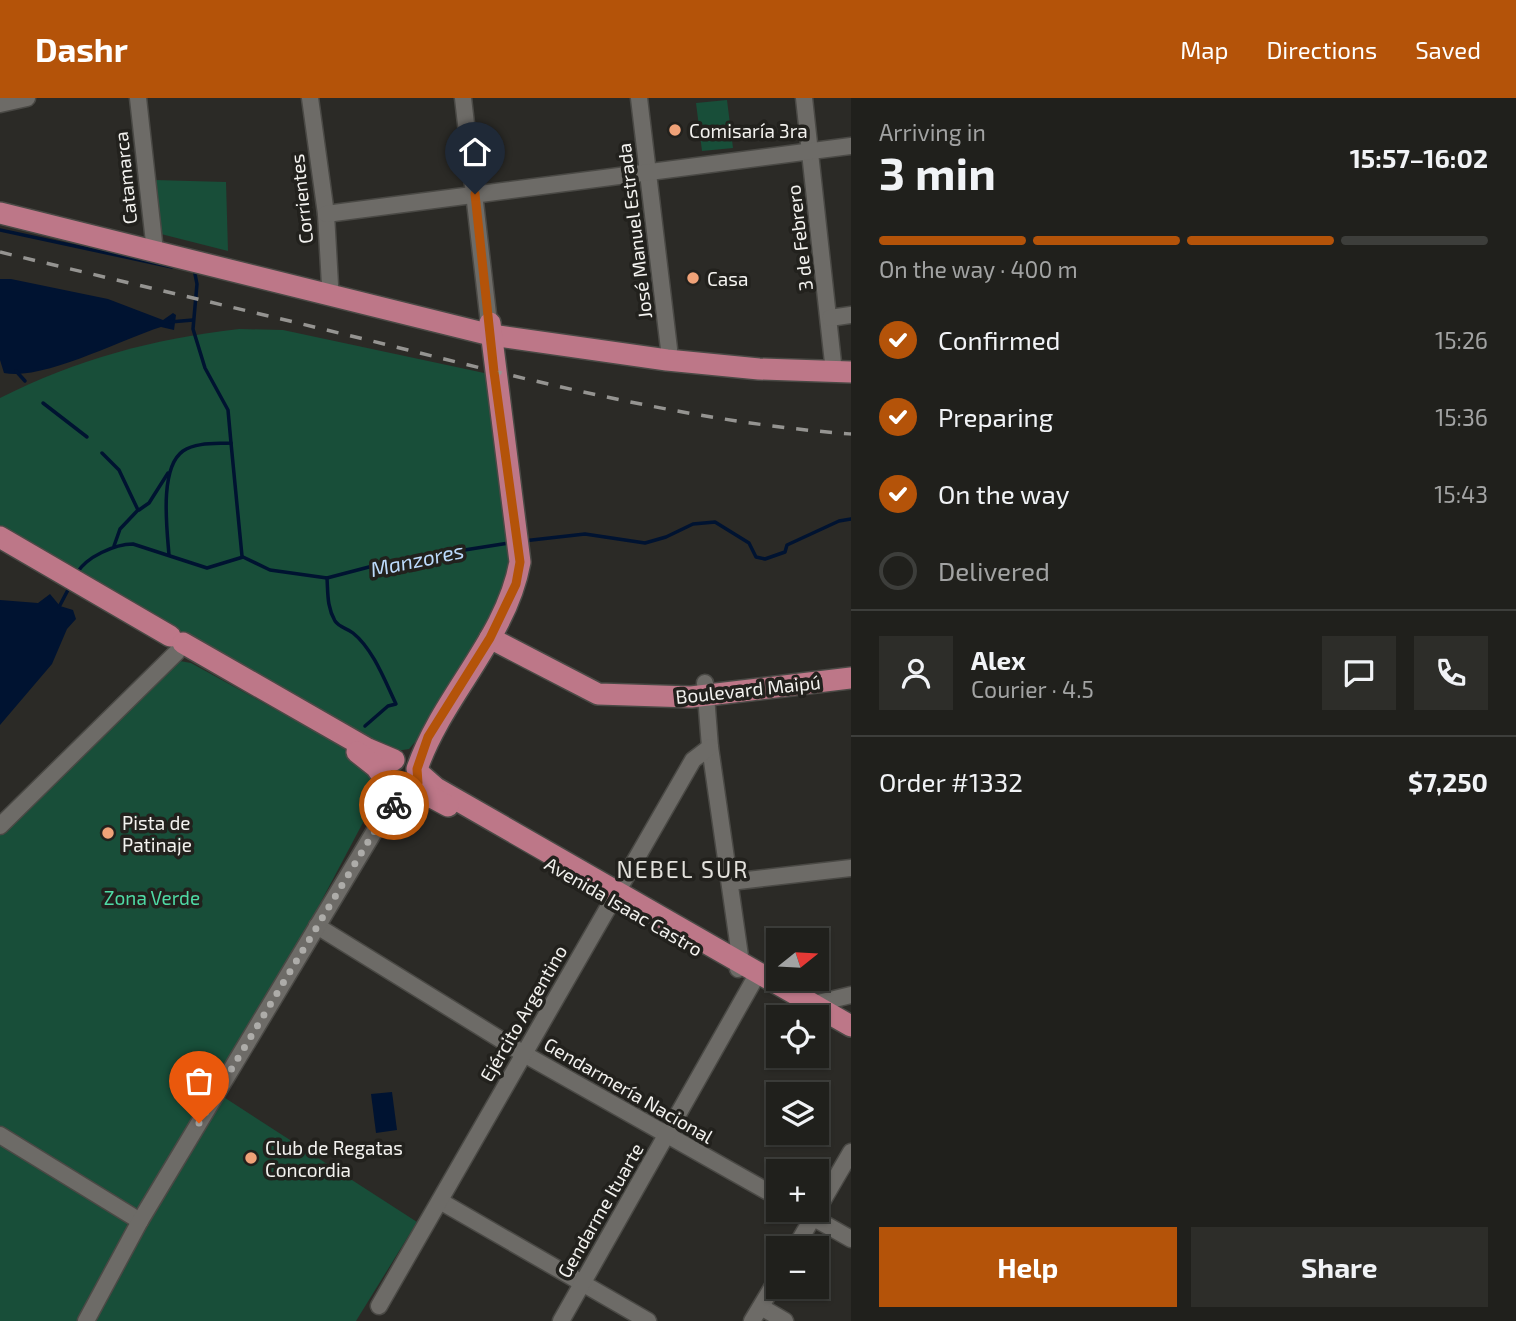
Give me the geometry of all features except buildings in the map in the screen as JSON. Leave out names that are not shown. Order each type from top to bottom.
[{"type":"main road","points":[[0,203],[153,247]]},
{"type":"main road","points":[[0,214],[153,247],[490,329],[668,354],[842,367]]},
{"type":"main road","points":[[402,777],[492,633],[516,584],[520,562],[490,329]]},
{"type":"main road","name":"Avenida Isaac Castro","points":[[0,537],[23,556],[402,777],[433,798],[615,896]]},
{"type":"main road","name":"Avenida Isaac Castro","points":[[0,548],[23,556]]},
{"type":"main road","name":"Boulevard Maipú","points":[[492,633],[592,680],[705,689],[851,678]]},
{"type":"main road","name":"Boulevard Maipú","points":[[705,689],[851,665]]},
{"type":"main road","name":"Avenida Isaac Castro","points":[[402,777],[436,788],[802,1005]]},
{"type":"main road","name":"Avenida Isaac Castro","points":[[829,1018],[851,1026]]},
{"type":"main road","name":"Avenida Isaac Castro","points":[[829,1023],[851,1039]]},
{"type":"street","points":[[0,104],[27,98]]},
{"type":"street","name":"Catamarca","points":[[138,98],[153,247]]},
{"type":"street","name":"Corrientes","points":[[310,98],[326,214],[328,290]]},
{"type":"street","points":[[463,98],[490,329]]},
{"type":"street","name":"José Manuel Estrada","points":[[639,98],[668,354]]},
{"type":"street","name":"3 de Febrero","points":[[804,98],[830,318],[842,367]]},
{"type":"street","points":[[326,214],[649,170],[851,146]]},
{"type":"street","points":[[830,318],[851,315]]},
{"type":"street","points":[[0,813],[173,645]]},
{"type":"street","points":[[0,826],[173,645]]},
{"type":"street","points":[[705,689],[710,747],[730,882],[748,972]]},
{"type":"street","name":"Ejército Argentino","points":[[379,1306],[693,760],[710,747]]},
{"type":"street","points":[[86,1321],[140,1221],[383,817],[402,777]]},
{"type":"street","points":[[730,882],[851,867]]},
{"type":"street","name":"Gendarmería Nacional","points":[[317,926],[524,1054],[766,1192]]},
{"type":"street","name":"Gendarme Ituarte","points":[[561,1321],[666,1136],[748,972]]},
{"type":"street","points":[[829,1006],[851,995]]},
{"type":"street","points":[[0,1135],[140,1221]]},
{"type":"street","points":[[829,1190],[851,1152]]},
{"type":"street","points":[[440,1201],[648,1321]]},
{"type":"street","points":[[822,1222],[851,1239]]},
{"type":"street","points":[[766,1297],[756,1314],[785,1321]]},
{"type":"green space","points":[[727,100],[733,148],[702,151],[696,103]]},
{"type":"green space","points":[[155,180],[226,182],[228,251],[161,234]]},
{"type":"green space","points":[[239,329],[283,330],[489,374],[511,570],[505,593],[420,736],[409,749],[390,752],[0,528],[0,398],[58,372],[116,353],[176,339]]},
{"type":"green space","name":"Zona Verde","points":[[180,661],[191,663],[360,756],[379,780],[376,798],[219,1094],[417,1222],[356,1321],[0,1321],[0,834],[171,665]]},
{"type":"water","points":[[0,279],[108,299],[163,320],[173,313],[176,315],[174,330],[161,327],[82,358],[40,371],[4,373],[0,360]]},
{"type":"water","points":[[50,594],[60,606],[73,610],[76,619],[67,629],[52,664],[0,725],[0,600],[38,603]]},
{"type":"water","points":[[392,1092],[397,1130],[376,1133],[371,1094]]},
{"type":"waterway","points":[[0,230],[172,267]]},
{"type":"waterway","points":[[169,555],[166,500],[170,471],[175,459],[194,446],[231,443],[228,410],[205,368],[193,329],[197,284],[194,269]]},
{"type":"waterway","points":[[170,322],[193,320]]},
{"type":"waterway","points":[[16,371],[25,381]]},
{"type":"waterway","points":[[43,403],[87,437]]},
{"type":"waterway","points":[[231,443],[242,556]]},
{"type":"waterway","points":[[102,453],[119,470],[138,510],[120,529],[114,546]]},
{"type":"waterway","points":[[139,510],[149,503],[168,473]]},
{"type":"waterway","name":"Manzores","points":[[523,541],[585,534],[645,543],[666,537],[693,524],[715,522],[749,543],[756,557],[765,559],[785,552],[787,545],[839,521],[851,519]]},
{"type":"waterway","name":"Manzores","points":[[77,573],[102,552],[133,544],[207,568],[243,557],[270,570],[327,578],[388,562],[509,543]]},
{"type":"waterway","points":[[327,578],[332,616],[367,648],[396,704],[388,706],[365,726]]},
{"type":"waterway","name":"Manzores","points":[[59,607],[70,586]]},
{"type":"railway","points":[[0,252],[517,377],[628,401],[739,421],[851,434]]},
{"type":"way so far","points":[[199,1123],[383,817],[394,805]]},
{"type":"place","name":"Comisaría 3ra","points":[[675,130]]},
{"type":"place","name":"Casa","points":[[693,278]]},
{"type":"place","name":"Pista de Patinaje","points":[[108,833]]},
{"type":"place","name":"Club de Regatas Concordia","points":[[251,1158]]},
{"type":"district","name":"NEBEL SUR","points":[[683,869]]},
{"type":"route","points":[[394,805],[418,783],[417,769],[428,737],[490,638],[516,584],[520,562],[494,372],[475,194]]}]
